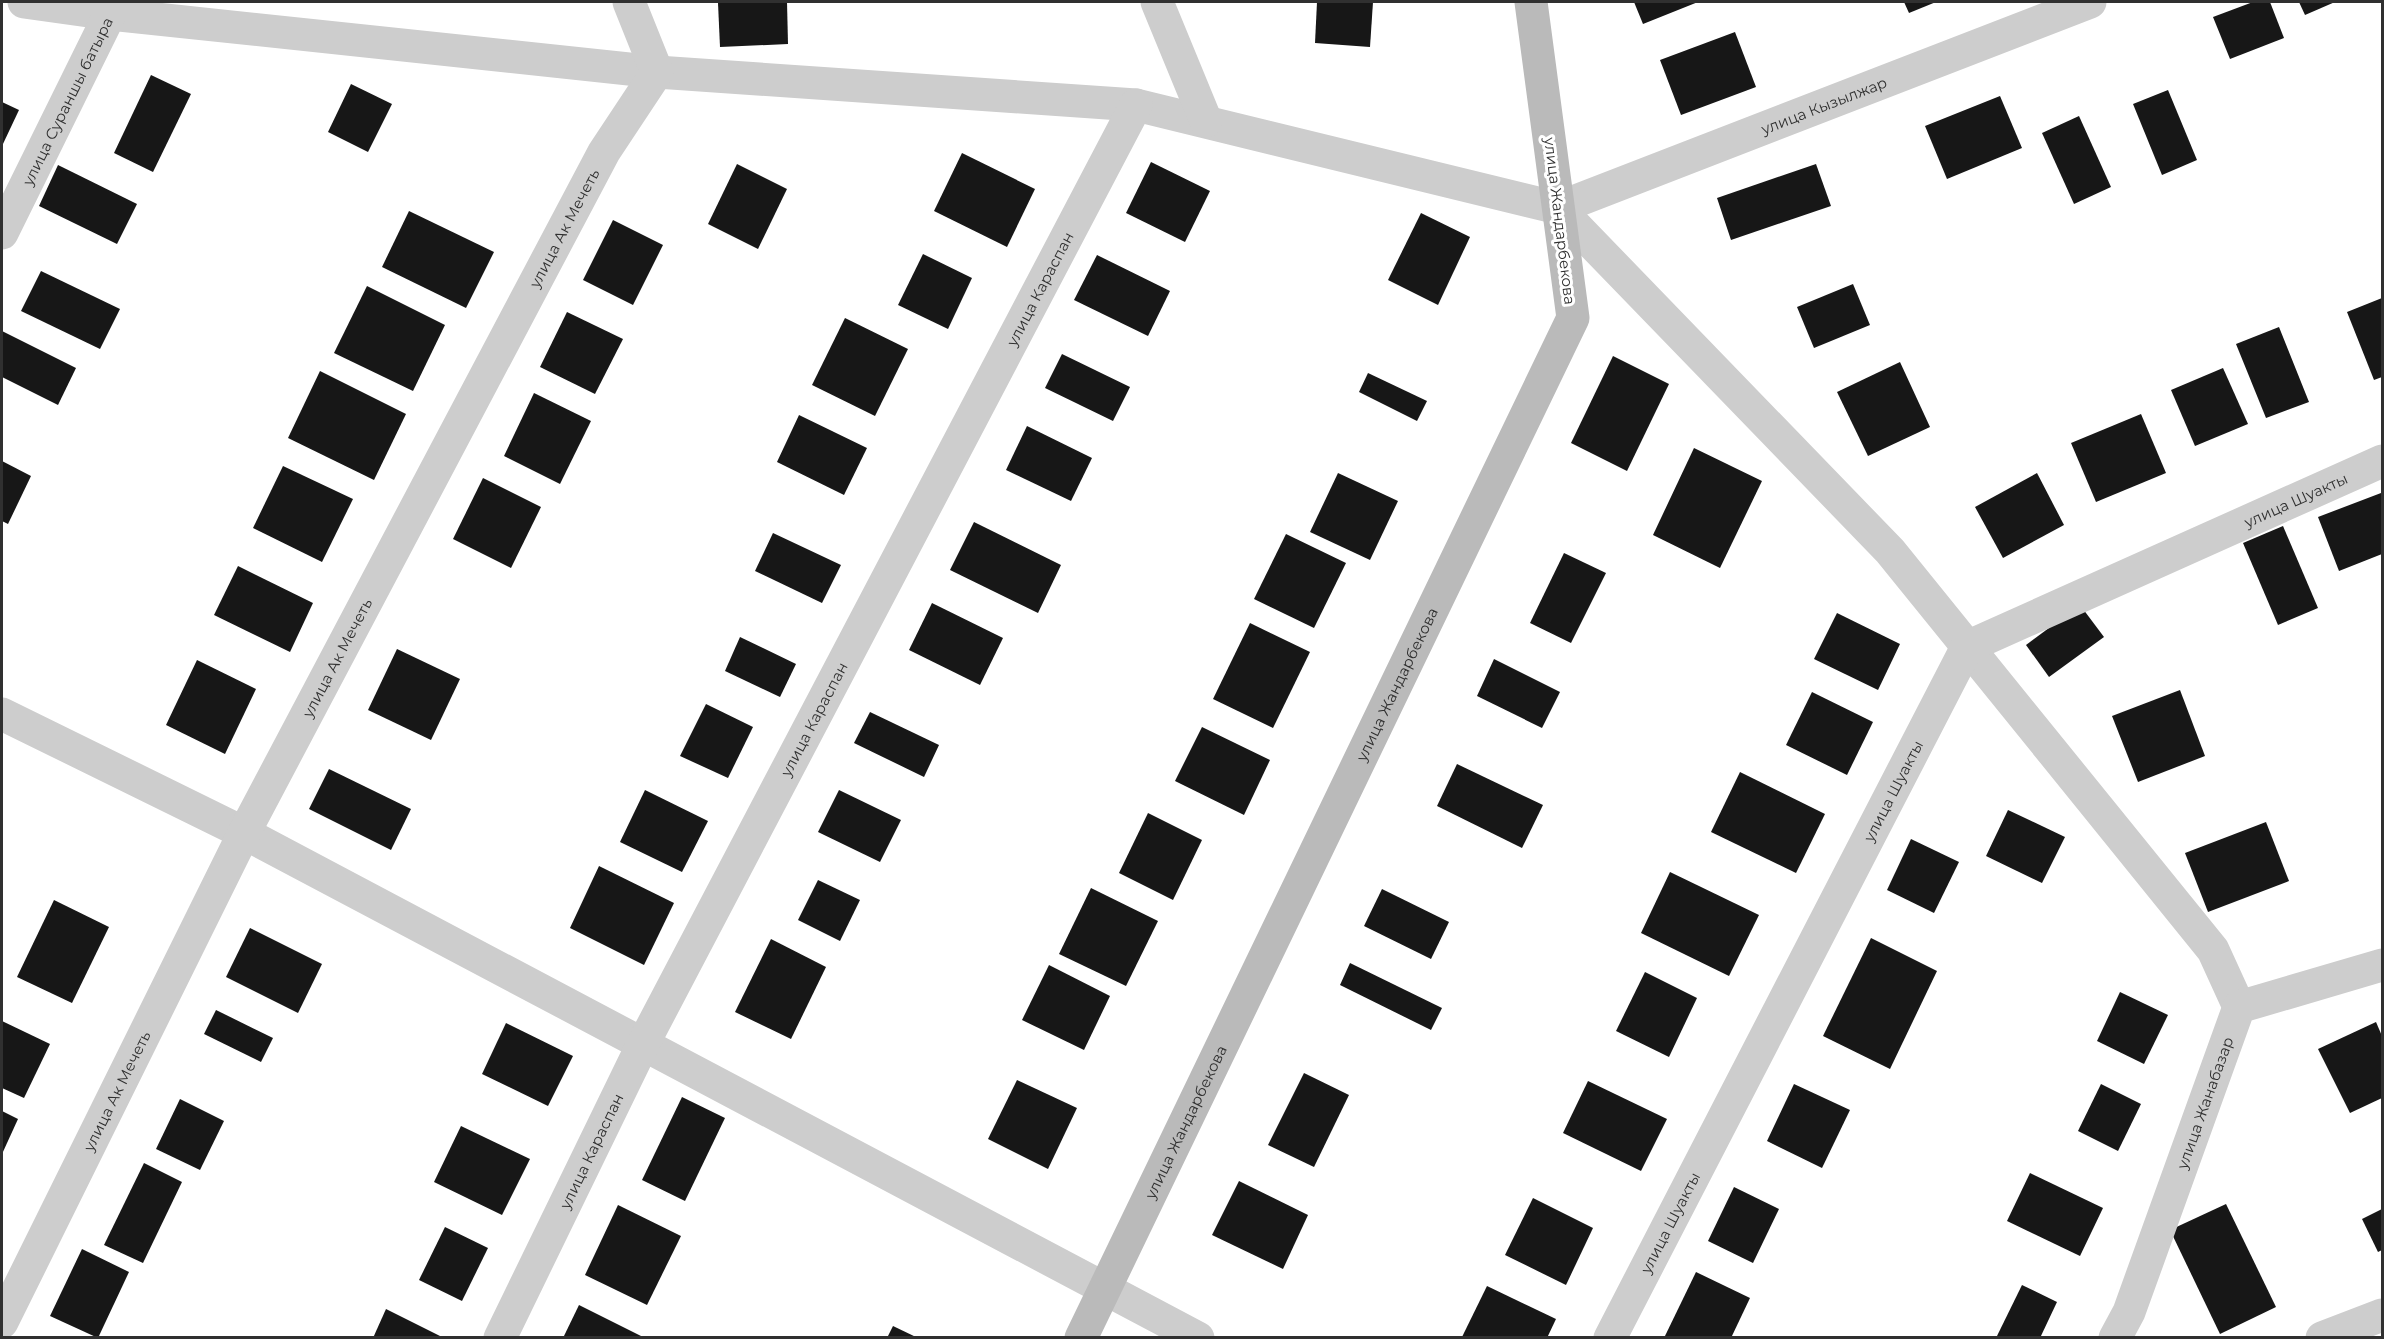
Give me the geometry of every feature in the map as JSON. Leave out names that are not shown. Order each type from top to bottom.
[{"type":"street","points":[[24,2],[112,8],[657,72],[1136,105],[1558,208],[1890,551],[2212,950],[2239,1007],[2382,965]]},
{"type":"street","points":[[629,2],[657,72]]},
{"type":"street","points":[[1157,2],[1206,121]]},
{"type":"street","name":"улица Жандарбекова","points":[[1081,1338],[1572,318],[1532,2]]},
{"type":"street","name":"улица Кызылжар","points":[[1558,208],[2090,2]]},
{"type":"street","name":"улица Сураншы батыра","points":[[2,233],[112,8]]},
{"type":"street","name":"улица Ак Мечеть","points":[[2,1322],[244,833],[604,152],[657,72]]},
{"type":"street","name":"улица Караспан","points":[[500,1338],[643,1044],[1136,105]]},
{"type":"street","name":"улица Шуакты","points":[[1610,1338],[1967,647],[2382,461]]},
{"type":"street","points":[[2,714],[244,833],[1198,1338]]},
{"type":"street","name":"улица Жанабазар","points":[[2115,1338],[2129,1312],[2239,1007]]},
{"type":"street","points":[[2322,1338],[2382,1315]]},
{"type":"building","points":[[787,2],[788,44],[720,47],[718,3]]},
{"type":"building","points":[[1317,2],[1373,2],[1370,47],[1315,43]]},
{"type":"building","points":[[1634,2],[1698,2],[1643,24]]},
{"type":"building","points":[[1904,2],[1936,2],[1909,13]]},
{"type":"building","points":[[2253,2],[2270,2],[2284,38],[2230,59],[2213,17]]},
{"type":"building","points":[[2299,2],[2335,2],[2305,15]]},
{"type":"building","points":[[1735,32],[1756,87],[1681,115],[1660,60]]},
{"type":"building","points":[[151,75],[191,94],[153,172],[114,153]]},
{"type":"building","points":[[351,84],[392,104],[368,152],[328,132]]},
{"type":"building","points":[[2168,90],[2197,160],[2162,175],[2133,104]]},
{"type":"building","points":[[2000,96],[2022,148],[1947,179],[1925,126]]},
{"type":"building","points":[[2,102],[19,110],[2,146]]},
{"type":"building","points":[[2079,116],[2111,187],[2074,204],[2042,133]]},
{"type":"building","points":[[962,153],[1035,189],[1007,247],[934,211]]},
{"type":"building","points":[[1151,162],[1210,191],[1185,242],[1126,213]]},
{"type":"building","points":[[737,164],[787,189],[758,249],[708,224]]},
{"type":"building","points":[[1816,164],[1831,206],[1731,240],[1717,198]]},
{"type":"building","points":[[58,165],[137,204],[117,244],[39,206]]},
{"type":"building","points":[[409,211],[494,252],[466,308],[382,267]]},
{"type":"building","points":[[1421,213],[1470,237],[1438,305],[1388,280]]},
{"type":"building","points":[[613,220],[663,245],[633,305],[583,280]]},
{"type":"building","points":[[923,254],[972,278],[948,329],[898,305]]},
{"type":"building","points":[[1097,255],[1170,291],[1148,336],[1074,300]]},
{"type":"building","points":[[41,271],[120,309],[100,349],[21,311]]},
{"type":"building","points":[[1853,284],[1870,325],[1814,348],[1797,307]]},
{"type":"building","points":[[367,286],[445,325],[413,391],[334,353]]},
{"type":"building","points":[[2382,298],[2382,377],[2374,380],[2347,312]]},
{"type":"building","points":[[567,312],[623,339],[595,394],[540,367]]},
{"type":"building","points":[[845,318],[908,349],[875,416],[812,385]]},
{"type":"building","points":[[2279,327],[2309,402],[2266,418],[2236,344]]},
{"type":"building","points":[[2,331],[76,368],[58,405],[2,377]]},
{"type":"building","points":[[1062,354],[1130,387],[1113,421],[1045,388]]},
{"type":"building","points":[[1613,356],[1669,384],[1627,471],[1571,443]]},
{"type":"building","points":[[1900,362],[1930,427],[1868,456],[1837,392]]},
{"type":"building","points":[[2223,368],[2248,424],[2195,446],[2171,390]]},
{"type":"building","points":[[320,371],[406,414],[374,480],[288,438]]},
{"type":"building","points":[[1368,373],[1427,401],[1417,421],[1359,392]]},
{"type":"building","points":[[534,393],[591,421],[560,484],[504,456]]},
{"type":"building","points":[[2141,414],[2166,473],[2096,502],[2071,443]]},
{"type":"building","points":[[799,415],[867,448],[844,495],[777,462]]},
{"type":"building","points":[[1027,426],[1092,458],[1071,501],[1006,470]]},
{"type":"building","points":[[1694,448],[1762,481],[1720,568],[1653,535]]},
{"type":"building","points":[[2,461],[31,476],[8,524],[2,521]]},
{"type":"building","points":[[283,466],[353,499],[322,562],[253,528]]},
{"type":"building","points":[[1338,473],[1398,501],[1370,560],[1310,532]]},
{"type":"building","points":[[2037,473],[2064,525],[2003,558],[1975,507]]},
{"type":"building","points":[[483,478],[541,507],[511,568],[453,539]]},
{"type":"building","points":[[2381,493],[2382,554],[2339,571],[2318,517]]},
{"type":"building","points":[[974,522],[1061,565],[1038,613],[950,570]]},
{"type":"building","points":[[2283,526],[2318,608],[2278,625],[2243,543]]},
{"type":"building","points":[[773,533],[841,565],[822,603],[755,571]]},
{"type":"building","points":[[1286,534],[1346,563],[1314,628],[1254,599]]},
{"type":"building","points":[[1564,553],[1606,573],[1571,643],[1530,623]]},
{"type":"building","points":[[238,566],[313,603],[290,652],[214,615]]},
{"type":"building","points":[[932,603],[1003,638],[980,685],[909,650]]},
{"type":"building","points":[[2080,605],[2104,637],[2049,677],[2026,645]]},
{"type":"building","points":[[1837,613],[1900,644],[1878,690],[1814,659]]},
{"type":"building","points":[[1250,623],[1310,652],[1273,728],[1213,699]]},
{"type":"building","points":[[740,637],[796,664],[780,697],[725,671]]},
{"type":"building","points":[[397,649],[460,679],[431,740],[368,710]]},
{"type":"building","points":[[1494,659],[1560,692],[1542,728],[1477,696]]},
{"type":"building","points":[[197,660],[256,689],[225,754],[166,725]]},
{"type":"building","points":[[2180,690],[2205,756],[2138,782],[2112,716]]},
{"type":"building","points":[[1812,692],[1873,722],[1847,775],[1786,745]]},
{"type":"building","points":[[706,704],[753,727],[728,778],[680,756]]},
{"type":"building","points":[[870,712],[939,745],[924,777],[854,743]]},
{"type":"building","points":[[1202,727],[1270,760],[1244,815],[1175,781]]},
{"type":"building","points":[[1457,764],[1543,805],[1522,848],[1437,806]]},
{"type":"building","points":[[329,769],[411,809],[391,850],[309,809]]},
{"type":"building","points":[[1740,772],[1825,814],[1796,873],[1711,832]]},
{"type":"building","points":[[645,790],[708,821],[682,872],[620,842]]},
{"type":"building","points":[[839,790],[901,820],[880,862],[818,832]]},
{"type":"building","points":[[2008,810],[2065,837],[2042,883],[1986,856]]},
{"type":"building","points":[[1148,813],[1202,840],[1173,900],[1119,873]]},
{"type":"building","points":[[2266,822],[2289,881],[2208,912],[2185,853]]},
{"type":"building","points":[[1911,839],[1959,862],[1934,913],[1887,890]]},
{"type":"building","points":[[599,866],[674,903],[644,965],[570,928]]},
{"type":"building","points":[[1670,872],[1759,915],[1729,976],[1641,933]]},
{"type":"building","points":[[818,880],[860,900],[840,941],[798,920]]},
{"type":"building","points":[[1091,888],[1158,921],[1126,986],[1059,954]]},
{"type":"building","points":[[1382,889],[1449,922],[1431,959],[1364,926]]},
{"type":"building","points":[[54,900],[109,927],[72,1003],[17,977]]},
{"type":"building","points":[[250,928],[322,964],[298,1013],[226,977]]},
{"type":"building","points":[[1871,938],[1937,971],[1890,1069],[1823,1036]]},
{"type":"building","points":[[771,939],[826,967],[791,1039],[735,1012]]},
{"type":"building","points":[[1350,963],[1442,1008],[1431,1030],[1340,985]]},
{"type":"building","points":[[1049,965],[1110,996],[1084,1050],[1022,1020]]},
{"type":"building","points":[[1645,972],[1697,998],[1669,1057],[1616,1031]]},
{"type":"building","points":[[2120,992],[2168,1015],[2144,1064],[2097,1041]]},
{"type":"building","points":[[216,1010],[273,1038],[261,1062],[204,1034]]},
{"type":"building","points":[[2,1021],[50,1044],[24,1098],[2,1088]]},
{"type":"building","points":[[2376,1022],[2382,1036],[2382,1098],[2350,1113],[2318,1049]]},
{"type":"building","points":[[506,1023],[573,1056],[548,1106],[482,1074]]},
{"type":"building","points":[[1304,1073],[1349,1095],[1314,1167],[1268,1145]]},
{"type":"building","points":[[1017,1080],[1077,1108],[1048,1169],[988,1139]]},
{"type":"building","points":[[1588,1081],[1667,1119],[1641,1171],[1563,1133]]},
{"type":"building","points":[[1794,1084],[1850,1110],[1822,1168],[1767,1141]]},
{"type":"building","points":[[2101,1084],[2141,1104],[2118,1151],[2078,1131]]},
{"type":"building","points":[[682,1097],[725,1118],[685,1201],[642,1180]]},
{"type":"building","points":[[180,1099],[224,1121],[200,1170],[156,1149]]},
{"type":"building","points":[[2,1111],[18,1119],[2,1154]]},
{"type":"building","points":[[461,1126],[530,1159],[502,1215],[434,1182]]},
{"type":"building","points":[[144,1163],[182,1182],[143,1263],[104,1245]]},
{"type":"building","points":[[2030,1173],[2103,1208],[2080,1256],[2007,1221]]},
{"type":"building","points":[[1239,1181],[1308,1215],[1283,1269],[1212,1235]]},
{"type":"building","points":[[1734,1187],[1779,1209],[1753,1263],[1708,1241]]},
{"type":"building","points":[[1533,1198],[1593,1228],[1566,1285],[1505,1255]]},
{"type":"building","points":[[2226,1204],[2276,1307],[2220,1334],[2170,1230]]},
{"type":"building","points":[[618,1205],[681,1236],[647,1305],[585,1275]]},
{"type":"building","points":[[2382,1209],[2382,1250],[2378,1252],[2362,1219]]},
{"type":"building","points":[[445,1227],[488,1248],[462,1301],[419,1280]]},
{"type":"building","points":[[82,1249],[129,1272],[98,1338],[50,1316]]},
{"type":"building","points":[[1696,1272],[1750,1298],[1731,1338],[1664,1338]]},
{"type":"building","points":[[2022,1285],[2057,1302],[2040,1338],[1996,1338]]},
{"type":"building","points":[[1487,1286],[1556,1319],[1547,1338],[1462,1337]]},
{"type":"building","points":[[579,1305],[641,1336],[640,1338],[563,1338]]},
{"type":"building","points":[[386,1309],[444,1338],[373,1338]]},
{"type":"building","points":[[893,1326],[918,1338],[887,1338]]}]
